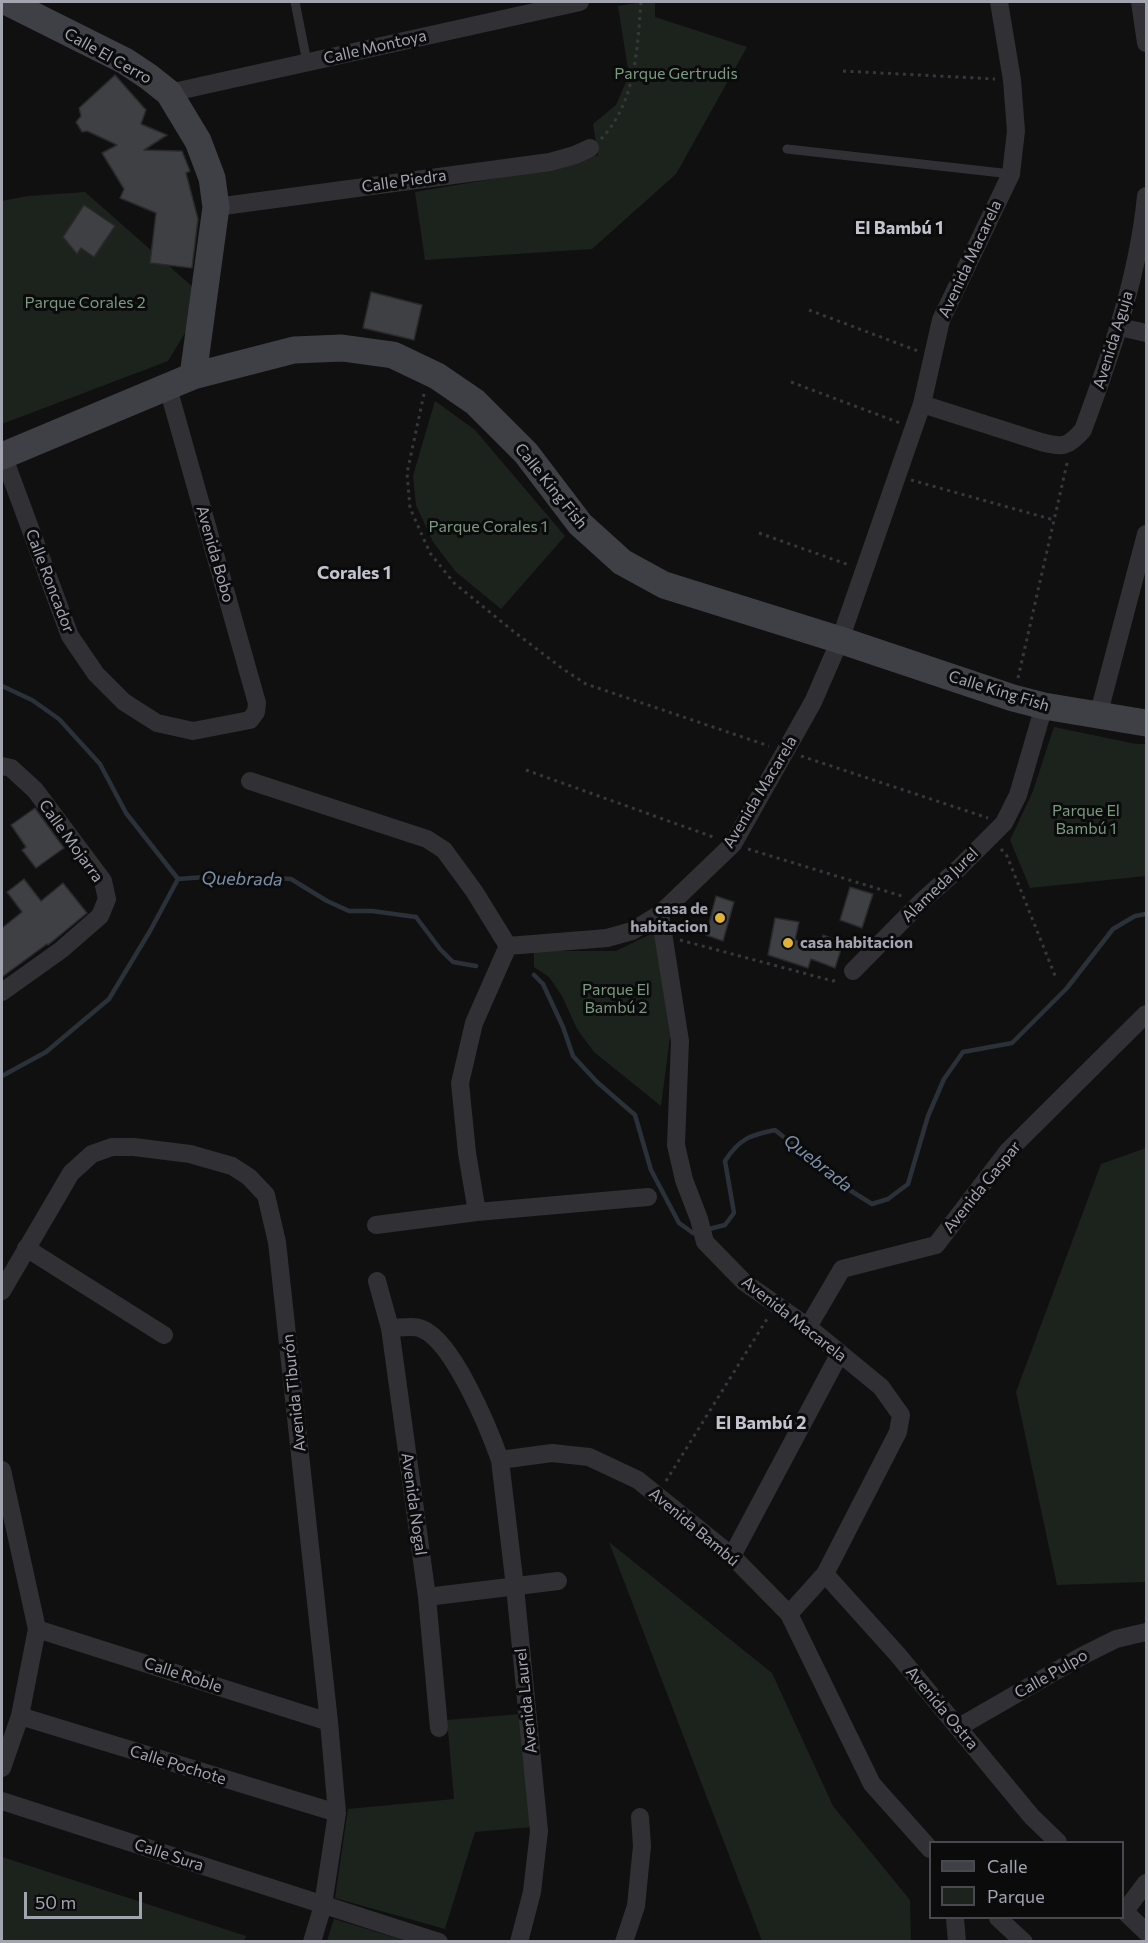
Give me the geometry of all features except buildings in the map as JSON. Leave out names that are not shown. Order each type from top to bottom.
[{"type":"street","name":"Calle El Cerro","points":[[7,2],[124,61],[169,93],[198,141],[212,177],[216,207],[193,376]]},
{"type":"street","name":"Calle Montoya","points":[[169,93],[580,2]]},
{"type":"street","name":"Avenida Macarela","points":[[789,1614],[825,1574],[898,1432],[901,1415],[881,1387],[808,1328],[744,1282],[705,1242],[684,1180],[676,1145],[680,1041],[660,914],[733,844],[813,702],[840,640],[922,404],[941,320],[1011,174],[1016,131],[1012,80],[999,2]]},
{"type":"street","points":[[1140,2],[1146,43]]},
{"type":"street","name":"Calle Piedra","points":[[216,207],[550,162],[590,148]]},
{"type":"street","name":"Avenida Aguja","points":[[1072,442],[1083,430],[1120,327],[1145,223],[1146,196]]},
{"type":"street","points":[[1120,327],[1146,333]]},
{"type":"street","name":"Calle King Fish","points":[[2,456],[193,376],[294,350],[342,348],[393,354],[430,372],[475,402],[526,453],[580,524],[622,562],[664,585],[840,640],[1013,698],[1044,706],[1146,723]]},
{"type":"street","name":"Avenida Bobo","points":[[168,388],[257,703],[256,712],[250,720]]},
{"type":"street","points":[[922,404],[1050,445],[1059,447],[1072,442]]},
{"type":"street","name":"Calle Roncador","points":[[2,456],[70,636],[96,674],[124,702],[157,723],[193,730],[250,720]]},
{"type":"street","points":[[1098,716],[1146,535]]},
{"type":"street","name":"Alameda Jurel","points":[[853,970],[1004,823],[1018,795],[1044,706]]},
{"type":"street","name":"Calle Mojarra","points":[[2,766],[11,768],[35,790],[103,880],[107,899],[100,916],[61,950],[2,993]]},
{"type":"street","points":[[250,781],[427,839],[444,850],[474,891],[508,946]]},
{"type":"street","points":[[508,946],[607,938],[632,931],[660,914]]},
{"type":"street","points":[[477,1212],[467,1153],[460,1083],[474,1023],[508,946]]},
{"type":"street","name":"Avenida Gaspar","points":[[808,1328],[842,1269],[936,1245],[1008,1151],[1146,1014]]},
{"type":"street","name":"Avenida Tiburón","points":[[2,1291],[71,1173],[92,1154],[112,1147],[134,1147],[190,1154],[232,1166],[249,1177],[266,1195],[277,1242],[337,1814],[323,1905],[312,1941]]},
{"type":"street","points":[[376,1225],[477,1212],[648,1197]]},
{"type":"street","points":[[26,1248],[164,1335]]},
{"type":"street","name":"Avenida Nogal","points":[[377,1281],[390,1328],[427,1597],[439,1728]]},
{"type":"street","points":[[390,1328],[422,1328],[437,1339],[448,1352],[490,1432],[500,1460]]},
{"type":"street","points":[[732,1556],[840,1353]]},
{"type":"street","name":"Avenida Bambú","points":[[500,1460],[552,1453],[589,1457],[638,1480],[732,1556],[789,1614],[872,1784],[929,1848]]},
{"type":"street","name":"Avenida Laurel","points":[[500,1460],[539,1831],[531,1892],[519,1941]]},
{"type":"street","points":[[2,1470],[37,1629],[20,1716],[2,1768]]},
{"type":"street","name":"Avenida Ostra","points":[[825,1574],[959,1727],[1032,1817],[1057,1841]]},
{"type":"street","points":[[427,1597],[558,1581]]},
{"type":"street","name":"Calle Roble","points":[[37,1629],[329,1722]]},
{"type":"street","name":"Calle Pulpo","points":[[959,1727],[1082,1656],[1116,1639],[1146,1632]]},
{"type":"street","name":"Calle Pochote","points":[[20,1716],[337,1814]]},
{"type":"street","name":"Calle Sura","points":[[2,1801],[431,1940]]},
{"type":"street","points":[[624,1941],[636,1906],[642,1846],[640,1816]]},
{"type":"street","points":[[1146,1883],[1124,1910],[1146,1932]]},
{"type":"street","points":[[955,1919],[957,1941]]},
{"type":"street","points":[[1000,1919],[1024,1941]]},
{"type":"lane","points":[[295,2],[307,62]]},
{"type":"lane","points":[[787,149],[1011,174]]},
{"type":"path","points":[[590,148],[610,129],[624,105],[634,68],[641,2]]},
{"type":"path","points":[[843,71],[1012,80]]},
{"type":"path","points":[[809,310],[934,357]]},
{"type":"path","points":[[430,372],[418,416],[407,473],[410,508],[430,553],[454,583],[521,638],[586,684],[1004,823]]},
{"type":"path","points":[[791,382],[913,427]]},
{"type":"path","points":[[1013,698],[1072,442]]},
{"type":"path","points":[[898,476],[1054,520]]},
{"type":"path","points":[[759,533],[864,570]]},
{"type":"path","points":[[991,836],[1007,856],[1056,978]]},
{"type":"path","points":[[664,936],[833,981],[853,970]]},
{"type":"path","points":[[657,1495],[776,1304]]},
{"type":"green space","name":"Parque Gertrudis","points":[[655,2],[655,17],[747,47],[676,174],[592,249],[425,260],[415,192],[552,169],[598,155],[593,124],[616,105],[629,75],[618,6]]},
{"type":"green space","name":"Parque Corales 2","points":[[85,192],[194,288],[188,328],[168,361],[2,424],[2,201],[28,196]]},
{"type":"green space","name":"Parque Corales 1","points":[[435,401],[475,430],[565,536],[501,609],[456,572],[433,542],[416,505],[413,476]]},
{"type":"green space","name":"Parque El Bambú 1","points":[[1054,727],[1136,744],[1146,744],[1146,876],[1030,888],[1010,840],[1033,791]]},
{"type":"green space","name":"Parque El Bambú 2","points":[[655,932],[670,1037],[661,1106],[594,1052],[577,1029],[562,996],[549,977],[534,967],[534,951],[616,951]]},
{"type":"green space","points":[[1146,1148],[1146,1582],[1057,1585],[1016,1392],[1101,1164]]},
{"type":"green space","points":[[609,1542],[772,1673],[833,1806],[910,1900],[911,1941],[762,1941]]},
{"type":"green space","points":[[521,1714],[532,1827],[475,1832],[445,1929],[335,1898],[348,1809],[454,1799],[447,1720]]},
{"type":"green space","points":[[2,1857],[246,1936],[244,1941],[2,1941]]},
{"type":"green space","points":[[334,1919],[406,1941],[327,1941]]},
{"type":"waterway","points":[[2,686],[32,700],[59,719],[100,764],[126,813],[178,879]]},
{"type":"waterway","name":"Quebrada","points":[[178,879],[232,875],[291,879],[327,901],[349,911],[372,911],[416,917],[453,962],[476,966]]},
{"type":"waterway","name":"Quebrada","points":[[2,1076],[46,1052],[109,999],[178,879]]},
{"type":"waterway","name":"Quebrada","points":[[705,1230],[725,1225],[734,1213],[725,1161],[746,1139],[775,1130],[848,1189],[872,1204],[888,1199],[908,1184],[928,1116],[944,1079],[963,1052],[1012,1043],[1067,988],[1113,929],[1135,916],[1146,914]]},
{"type":"waterway","name":"Quebrada","points":[[534,975],[543,984],[563,1027],[573,1056],[597,1082],[635,1115],[651,1170],[679,1223],[693,1233],[697,1233]]},
{"type":"place","name":"casa de habitacion","points":[[720,918]]},
{"type":"place","name":"casa habitacion","points":[[788,943]]},
{"type":"district","name":"El Bambú 1","points":[[899,228]]},
{"type":"district","name":"Corales 1","points":[[354,573]]},
{"type":"district","name":"El Bambú 2","points":[[761,1423]]}]
